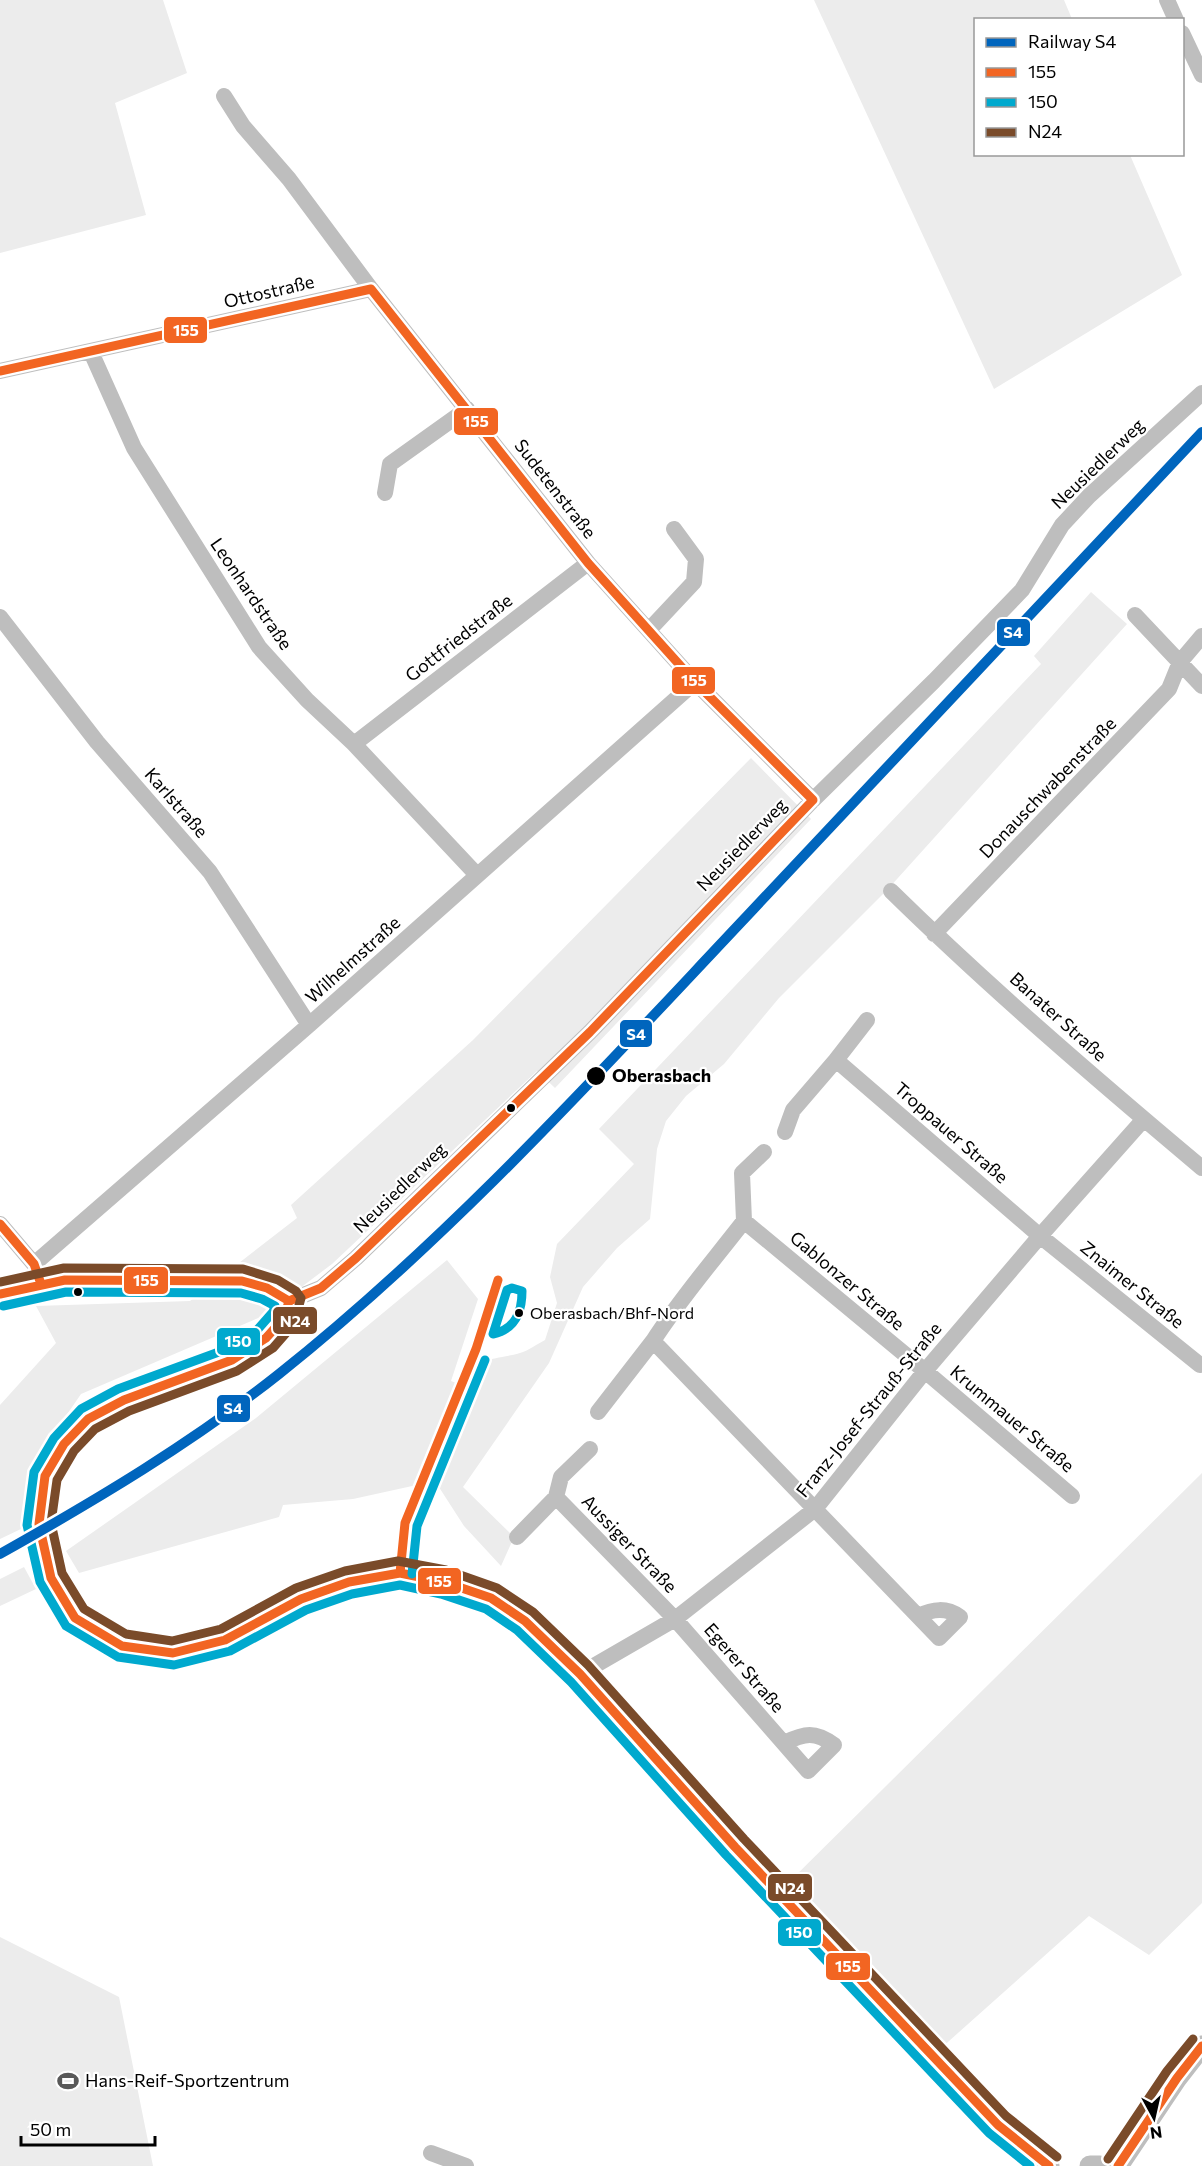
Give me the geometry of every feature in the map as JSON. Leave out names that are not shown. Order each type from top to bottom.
[{"type":"street","points":[[1167,0],[1175,18]]},
{"type":"street","points":[[1184,37],[1202,75]]},
{"type":"street","name":"Sudetenstraße","points":[[224,96],[243,126],[289,179],[371,290],[588,563],[695,682],[813,800]]},
{"type":"street","name":"Ottostraße","points":[[0,371],[371,290]]},
{"type":"street","name":"Leonhardstraße","points":[[91,352],[134,448],[259,647],[307,700],[354,744],[477,875]]},
{"type":"street","name":"Neusiedlerweg","points":[[289,1301],[321,1288],[356,1258],[590,1032],[813,800],[1022,590],[1062,525],[1089,496],[1202,393]]},
{"type":"street","points":[[385,493],[390,464],[467,409]]},
{"type":"street","points":[[649,630],[694,582],[696,559],[674,529]]},
{"type":"street","name":"Gottfriedstraße","points":[[354,744],[588,563]]},
{"type":"street","points":[[1135,615],[1202,686]]},
{"type":"street","name":"Karlstraße","points":[[0,617],[97,742],[210,872],[309,1025]]},
{"type":"street","name":"Donauschwabenstraße","points":[[934,934],[1169,689],[1180,662],[1202,636]]},
{"type":"street","name":"Wilhelmstraße","points":[[34,1264],[309,1025],[695,682]]},
{"type":"street","name":"Banater Straße","points":[[891,891],[934,934],[1202,1168]]},
{"type":"street","points":[[785,1132],[793,1110],[867,1020]]},
{"type":"street","name":"Troppauer Straße","points":[[836,1060],[1040,1236]]},
{"type":"street","name":"Franz-Josef-Strauß-Straße","points":[[580,1674],[675,1619],[815,1509],[926,1371],[1040,1236],[1144,1119]]},
{"type":"street","points":[[598,1412],[653,1341],[677,1304],[744,1221],[742,1173],[764,1152]]},
{"type":"street","name":"Gablonzer Straße","points":[[744,1221],[926,1371]]},
{"type":"street","points":[[0,1224],[34,1264],[41,1284]]},
{"type":"street","name":"Znaimer Straße","points":[[1040,1236],[1200,1365]]},
{"type":"street","points":[[0,1294],[65,1280],[242,1281],[261,1284],[278,1292],[289,1301],[284,1318],[266,1338],[232,1360],[124,1401],[88,1419],[64,1444],[45,1476],[39,1524],[51,1578],[75,1618],[122,1646],[173,1653],[225,1640],[301,1599],[339,1586],[400,1574],[444,1582],[491,1598],[525,1622],[580,1674],[735,1847],[998,2125],[1049,2166]]},
{"type":"street","points":[[653,1341],[918,1616]]},
{"type":"street","name":"Krummauer Straße","points":[[926,1371],[1072,1496]]},
{"type":"street","name":"Aussiger Straße","points":[[517,1537],[555,1497],[561,1477],[590,1449]]},
{"type":"street","name":"Aussiger Straße","points":[[555,1497],[675,1619]]},
{"type":"street","name":"Egerer Straße","points":[[675,1619],[784,1743]]},
{"type":"street","points":[[1119,2166],[1177,2078],[1202,2046]]},
{"type":"street","points":[[430,2153],[466,2166]]},
{"type":"street","points":[[1090,2166],[1100,2166]]},
{"type":"shaded area","points":[[0,0],[163,0],[187,73],[115,103],[146,215],[0,253]]},
{"type":"shaded area","points":[[814,0],[1064,0],[1072,18],[974,18],[974,156],[1130,156],[1182,275],[994,389]]},
{"type":"shaded area","points":[[1091,592],[1127,624],[888,889],[779,998],[724,1064],[686,1096],[666,1121],[657,1149],[650,1219],[617,1248],[583,1287],[549,1363],[463,1487],[514,1537],[501,1566],[464,1526],[435,1481],[353,1499],[283,1505],[279,1517],[79,1573],[66,1551],[256,1418],[447,1260],[478,1299],[451,1381],[469,1388],[479,1369],[488,1360],[523,1352],[545,1340],[557,1303],[550,1277],[557,1244],[634,1164],[599,1129],[1041,664],[1034,656]]},
{"type":"shaded area","points":[[751,758],[811,819],[555,1088],[537,1071],[332,1264],[263,1316],[81,1394],[44,1448],[23,1528],[0,1539],[0,1405],[56,1343],[36,1306],[190,1301],[297,1218],[291,1205],[473,1040]]},
{"type":"shaded area","points":[[1202,1473],[1202,1903],[1149,1955],[1089,1916],[930,2058],[780,1891]]},
{"type":"shaded area","points":[[24,1567],[36,1589],[0,1606],[0,1579]]},
{"type":"shaded area","name":"Hans-Reif-Sportzentrum","points":[[0,1937],[119,1997],[153,2166],[0,2166]]},
{"type":"rail line","name":"S4","points":[[0,1554],[108,1492],[178,1447],[246,1399],[342,1322],[463,1211],[635,1036],[1202,432]]},
{"type":"transit line","name":"155","points":[[371,289],[588,563],[695,682],[813,800]]},
{"type":"transit line","name":"155","points":[[0,371],[371,289]]},
{"type":"transit line","name":"155","points":[[289,1301],[321,1288],[356,1258],[590,1032],[813,800]]},
{"type":"transit line","name":"155","points":[[0,1224],[34,1264],[41,1284]]},
{"type":"transit line","name":"N24","points":[[0,1282],[64,1268],[243,1269],[278,1280],[296,1291],[301,1298],[294,1324],[273,1348],[237,1371],[129,1411],[95,1429],[74,1451],[57,1480],[51,1523],[62,1573],[84,1609],[126,1634],[172,1641],[221,1629],[296,1588],[345,1571],[398,1561],[446,1570],[497,1588],[533,1612],[588,1665],[744,1839],[1006,2116],[1057,2157]]},
{"type":"transit line","name":"155","points":[[0,1294],[65,1280],[242,1281],[267,1288],[289,1301]]},
{"type":"transit line","name":"155","points":[[400,1573],[405,1523],[476,1349],[498,1280]]},
{"type":"transit line","name":"150","points":[[512,1288],[522,1291],[519,1313],[512,1324],[501,1332],[493,1334],[507,1290],[512,1288]]},
{"type":"transit line","name":"150","points":[[3,1306],[66,1292],[241,1293],[262,1299],[275,1306],[273,1312],[258,1329],[227,1349],[118,1389],[81,1409],[54,1438],[34,1472],[27,1525],[40,1582],[66,1626],[118,1657],[174,1665],[230,1651],[306,1610],[352,1594],[400,1585],[441,1594],[486,1609],[517,1630],[571,1682],[726,1855],[989,2133],[1030,2166]]},
{"type":"transit line","name":"155","points":[[289,1301],[284,1318],[266,1338],[232,1360],[124,1400],[88,1419],[64,1444],[45,1476],[39,1524],[51,1578],[75,1618],[122,1646],[173,1653],[225,1640],[301,1599],[349,1582],[400,1573],[444,1582],[491,1598],[525,1621],[580,1674],[735,1847],[998,2125],[1049,2166]]},
{"type":"transit line","name":"150","points":[[412,1574],[417,1526],[485,1360]]},
{"type":"transit line","name":"N24","points":[[1108,2159],[1167,2071],[1193,2039]]},
{"type":"transit line","name":"155","points":[[1118,2166],[1177,2078],[1202,2046]]},
{"type":"place","name":"Oberasbach","points":[[596,1076]]},
{"type":"place","name":"Oberasbach/Bhf-Nord","points":[[519,1313]]},
{"type":"place","name":"Hans-Reif-Sportzentrum","points":[[68,2081]]}]
